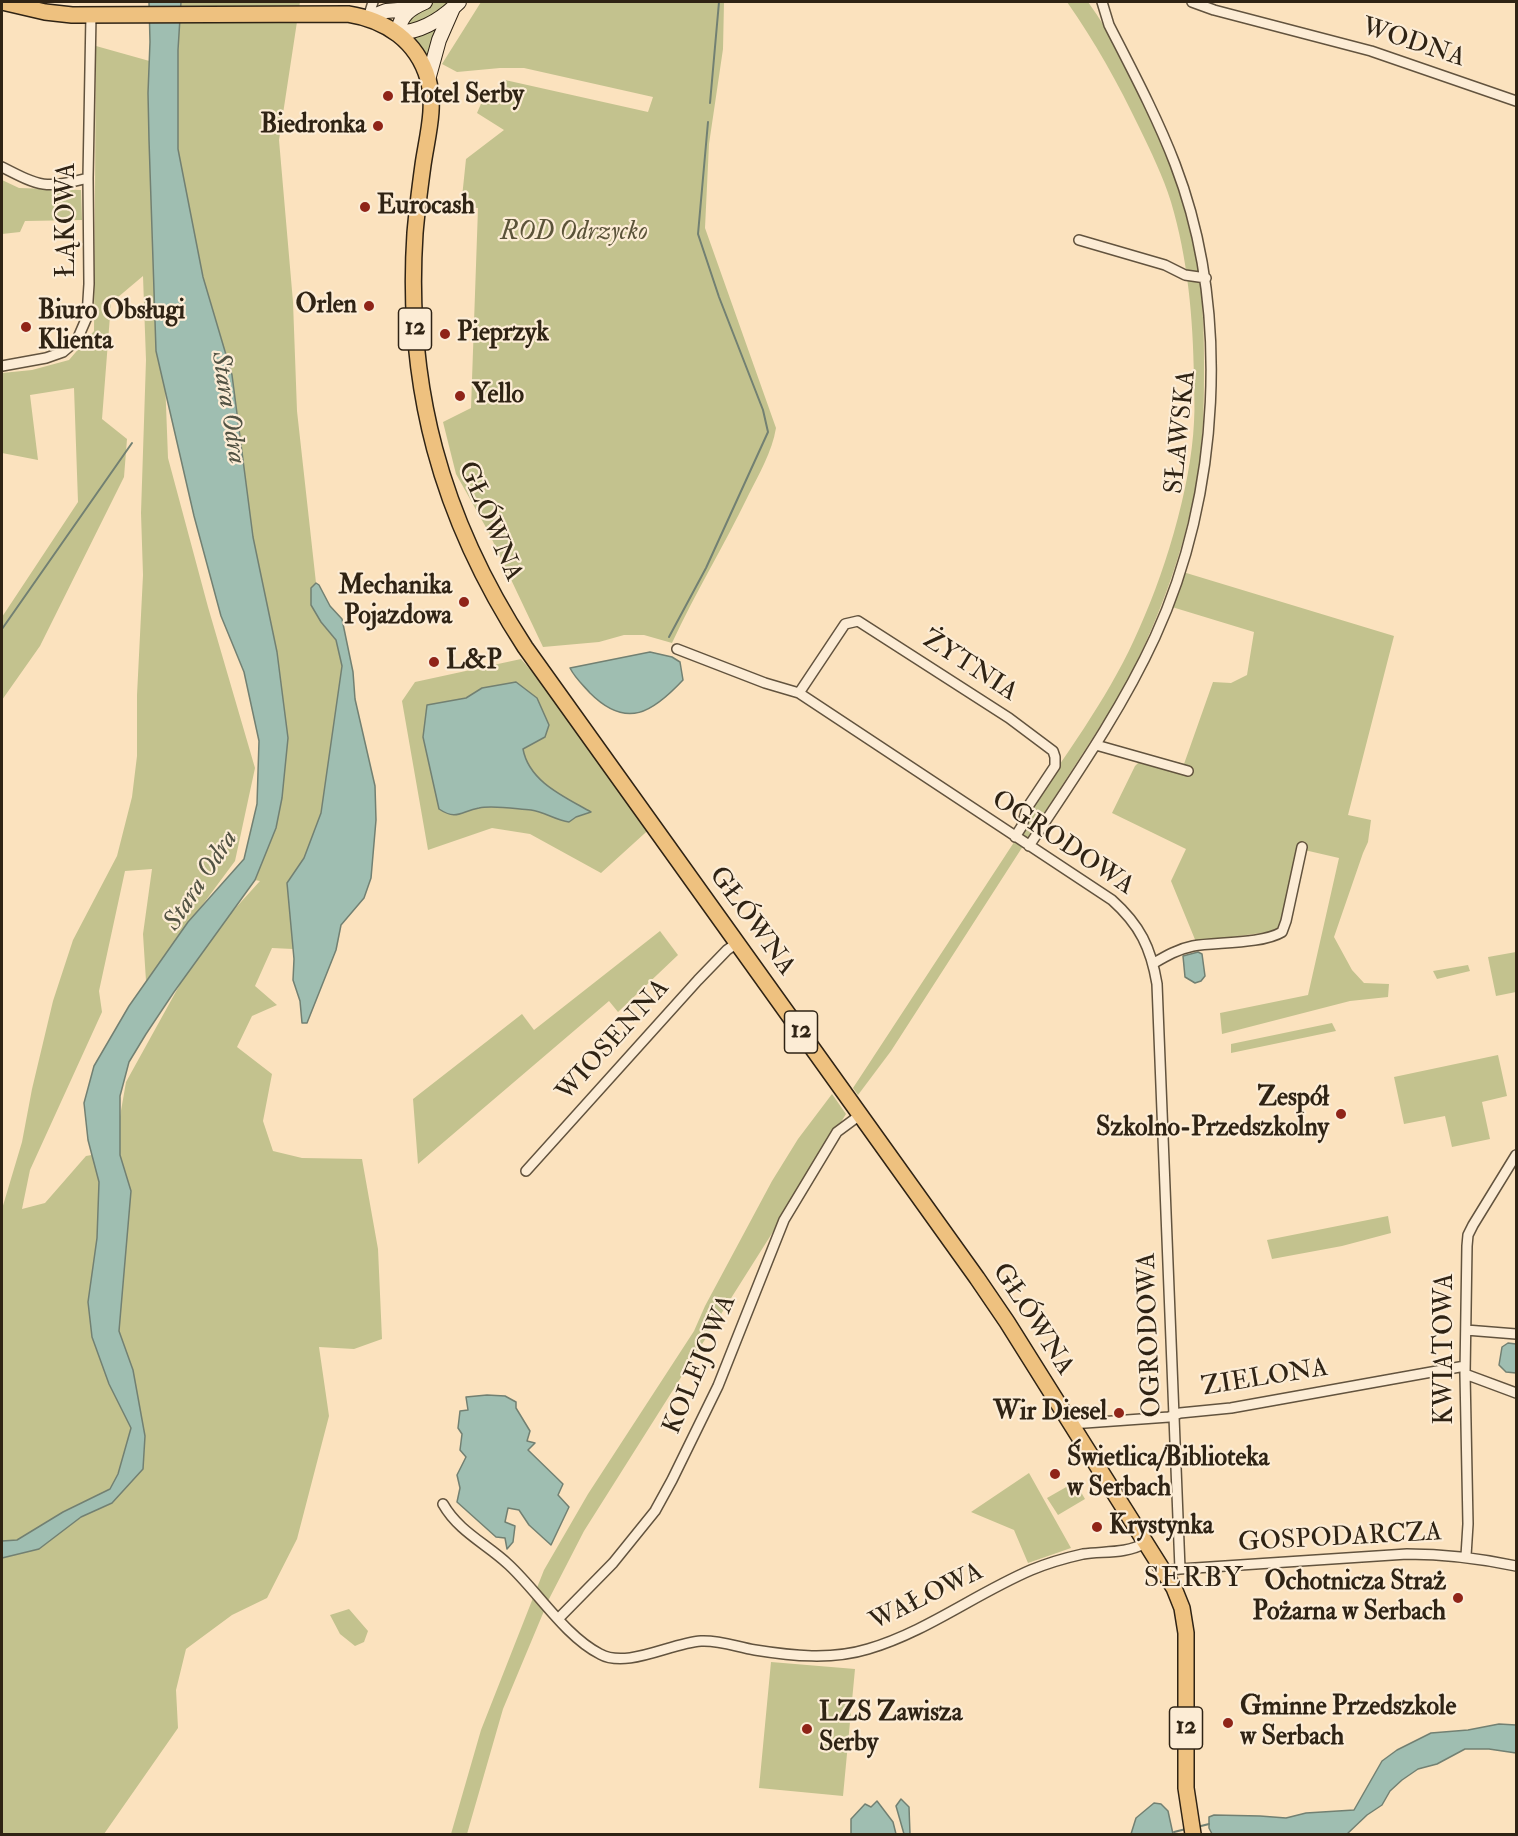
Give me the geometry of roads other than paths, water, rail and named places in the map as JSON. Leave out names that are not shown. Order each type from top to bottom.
[{"type":"main road","name":"12","points":[[2,2],[45,12],[108,16],[335,13],[368,18]]},
{"type":"main road","points":[[368,18],[386,11],[410,9],[425,2]]},
{"type":"main road","points":[[410,9],[400,22],[398,33],[419,30],[432,24],[457,4]]},
{"type":"main road","points":[[428,80],[440,40],[457,4]]},
{"type":"main road","name":"GŁÓWNA","points":[[368,18],[398,33],[416,53],[428,80],[431,94],[431,114],[415,233],[415,314],[425,409],[446,488],[476,564],[505,617],[534,661],[1001,1313],[1165,1574],[1180,1603],[1186,1633],[1185,1788],[1192,1830]]},
{"type":"street","points":[[368,18],[373,2]]},
{"type":"street","name":"SŁAWSKA","points":[[1029,846],[1116,713],[1165,613],[1187,545],[1202,486],[1210,381],[1206,278],[1189,206],[1175,164],[1109,25],[1102,2]]},
{"type":"street","name":"WODNA","points":[[1192,2],[1214,10],[1371,51],[1516,101]]},
{"type":"street","name":"ŁĄKOWA","points":[[2,366],[55,355],[71,346],[81,333],[88,308],[91,15]]},
{"type":"street","points":[[2,167],[33,183],[46,185],[57,186],[88,178]]},
{"type":"street","points":[[1079,240],[1165,265],[1185,274],[1206,278]]},
{"type":"street","name":"ŻYTNIA","points":[[799,693],[845,624],[858,621],[1009,718],[1048,746],[1055,757],[1054,766],[1027,808],[1022,826],[1015,837]]},
{"type":"street","name":"OGRODOWA","points":[[677,649],[765,683],[799,693],[1112,900],[1127,913],[1146,943],[1154,963],[1157,984],[1161,1054],[1180,1569]]},
{"type":"street","points":[[1096,745],[1188,771]]},
{"type":"street","points":[[1154,963],[1173,952],[1192,946],[1254,939],[1282,933],[1302,847]]},
{"type":"street","name":"WIOSENNA","points":[[526,1171],[647,1035],[737,943]]},
{"type":"street","name":"KOLEJOWA","points":[[559,1618],[613,1563],[655,1511],[682,1462],[718,1386],[784,1220],[837,1132],[860,1115]]},
{"type":"street","name":"KWIATOWA","points":[[1466,1556],[1468,1524],[1465,1370],[1468,1235],[1516,1155]]},
{"type":"street","points":[[1466,1330],[1516,1334]]},
{"type":"street","points":[[1465,1370],[1516,1393]]},
{"type":"street","name":"ZIELONA","points":[[1071,1424],[1169,1417],[1465,1370]]},
{"type":"street","name":"WAŁOWA","points":[[443,1504],[458,1525],[508,1564],[588,1646],[611,1658],[634,1658],[679,1644],[708,1641],[801,1655],[837,1656],[867,1650],[901,1639],[1030,1571],[1058,1560],[1084,1554],[1129,1550],[1145,1543]]},
{"type":"street","name":"GOSPODARCZA","points":[[1165,1574],[1171,1570],[1180,1569],[1407,1554],[1466,1556],[1516,1566]]},
{"type":"water","name":"Stara Odra","points":[[149,2],[181,2],[178,50],[178,149],[203,277],[232,375],[253,537],[277,652],[288,738],[282,798],[276,828],[255,880],[146,1034],[129,1062],[120,1096],[120,1155],[131,1191],[119,1331],[133,1370],[145,1436],[143,1469],[112,1503],[81,1517],[39,1549],[2,1558],[2,1541],[17,1540],[63,1512],[110,1489],[118,1474],[131,1428],[109,1384],[92,1337],[88,1302],[97,1238],[99,1182],[88,1140],[84,1103],[94,1066],[129,1006],[188,922],[244,859],[257,804],[259,741],[244,672],[221,616],[194,516],[156,351],[148,93]]},
{"type":"water","points":[[316,583],[330,606],[342,619],[353,672],[355,699],[375,786],[376,820],[371,878],[364,898],[341,925],[336,950],[307,1023],[302,1023],[300,1001],[293,980],[294,959],[287,883],[304,858],[321,813],[342,666],[336,640],[311,605],[311,588]]},
{"type":"water","points":[[650,652],[672,657],[680,662],[683,680],[661,701],[639,712],[628,714],[603,704],[590,693],[570,668]]},
{"type":"water","points":[[516,682],[537,698],[549,725],[545,737],[523,749],[532,771],[560,794],[591,812],[569,822],[531,810],[485,807],[455,815],[439,809],[423,737],[427,705],[466,698],[482,688]]},
{"type":"water","points":[[1198,952],[1202,954],[1205,976],[1201,981],[1195,983],[1185,977],[1183,956]]},
{"type":"water","points":[[1508,1343],[1516,1344],[1516,1373],[1506,1372],[1499,1365],[1502,1347]]},
{"type":"water","points":[[505,1396],[516,1402],[516,1408],[530,1431],[527,1441],[535,1443],[528,1450],[563,1484],[558,1495],[569,1507],[551,1545],[529,1525],[519,1510],[508,1508],[505,1522],[515,1526],[513,1542],[507,1549],[505,1538],[496,1537],[457,1502],[460,1488],[457,1475],[466,1457],[460,1450],[462,1434],[458,1428],[460,1411],[468,1410],[466,1397]]},
{"type":"water","points":[[1499,1724],[1516,1725],[1516,1753],[1489,1749],[1465,1749],[1437,1764],[1418,1769],[1402,1780],[1390,1791],[1382,1805],[1367,1815],[1347,1834],[1212,1834],[1209,1828],[1209,1817],[1214,1815],[1286,1818],[1306,1813],[1354,1810],[1382,1761],[1397,1750],[1431,1733],[1468,1730]]},
{"type":"water","points":[[901,1799],[909,1807],[910,1834],[904,1834],[896,1806]]},
{"type":"water","points":[[877,1801],[893,1822],[896,1834],[851,1834],[851,1819],[865,1804],[871,1807]]},
{"type":"water","points":[[1154,1803],[1161,1804],[1168,1811],[1173,1834],[1131,1834],[1136,1818]]},
{"type":"waterway","points":[[710,103],[719,2]]},
{"type":"waterway","points":[[669,637],[706,568],[768,432],[763,410],[719,297],[698,234],[708,122]]},
{"type":"waterway","points":[[2,629],[132,443]]},
{"type":"waterway","points":[[1197,1827],[1209,1824]]},
{"type":"waterway","points":[[1174,1832],[1186,1829]]},
{"type":"place","name":"Hotel Serby","points":[[388,96]]},
{"type":"place","name":"Biedronka","points":[[378,126]]},
{"type":"place","name":"Eurocash","points":[[365,207]]},
{"type":"place","name":"Orlen","points":[[369,306]]},
{"type":"place","name":"Biuro Obsługi Klienta","points":[[26,327]]},
{"type":"place","name":"Pieprzyk","points":[[445,334]]},
{"type":"place","name":"Yello","points":[[460,396]]},
{"type":"place","name":"Mechanika Pojazdowa","points":[[464,602]]},
{"type":"place","name":"L&P","points":[[434,662]]},
{"type":"place","name":"Zespół Szkolno-Przedszkolny","points":[[1341,1114]]},
{"type":"place","name":"Wir Diesel","points":[[1119,1413]]},
{"type":"place","name":"Świetlica/Biblioteka w Serbach","points":[[1055,1474]]},
{"type":"place","name":"Krystynka","points":[[1097,1527]]},
{"type":"place","name":"Ochotnicza Straż Pożarna w Serbach","points":[[1458,1598]]},
{"type":"place","name":"Gminne Przedszkole w Serbach","points":[[1228,1723]]},
{"type":"place","name":"LZS Zawisza Serby","points":[[807,1729]]},
{"type":"district","name":"SERBY","points":[[1194,1580]]},
{"type":"park label","name":"ROD Odrzycko","points":[[574,233]]}]
